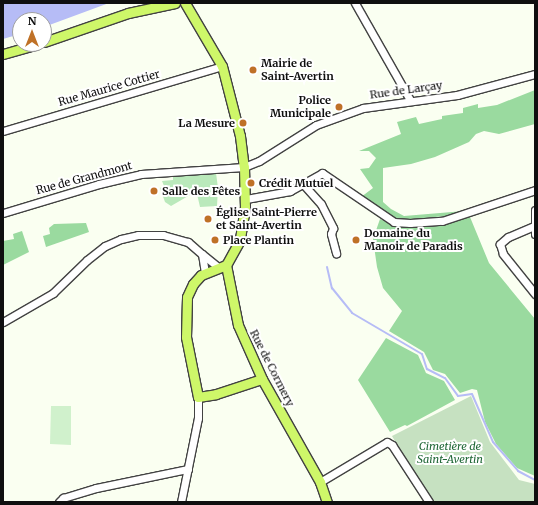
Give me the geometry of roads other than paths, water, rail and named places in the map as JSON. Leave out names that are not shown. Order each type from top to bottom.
[{"type":"main road","points":[[52,39],[128,13],[175,3]]},
{"type":"main road","points":[[185,3],[222,66],[240,136],[246,198],[240,240],[222,266],[205,273],[191,288],[187,297],[185,321],[188,350],[198,397],[216,394],[262,379]]},
{"type":"main road","name":"Rue de Cormery","points":[[222,266],[238,325],[262,379],[320,482],[328,502]]},
{"type":"street","points":[[355,3],[410,100]]},
{"type":"street","name":"Rue Maurice Cottier","points":[[3,131],[222,66]]},
{"type":"street","name":"Rue de Larçay","points":[[244,168],[259,161],[316,125],[368,106],[458,95],[535,74]]},
{"type":"street","name":"Rue de Grandmont","points":[[3,213],[99,184],[141,174],[244,168]]},
{"type":"street","points":[[246,198],[290,191],[322,173],[327,174],[394,222],[410,223],[442,221],[535,190]]},
{"type":"street","points":[[303,184],[321,204],[333,228],[331,234],[336,253]]},
{"type":"street","points":[[535,210],[535,234]]},
{"type":"street","points":[[534,226],[508,237],[500,244],[503,254],[535,294]]},
{"type":"street","points":[[3,322],[53,293],[87,260],[120,239],[138,235],[163,235],[188,242],[202,254],[222,266]]},
{"type":"street","points":[[202,254],[205,273]]},
{"type":"street","points":[[181,502],[198,418],[198,397]]},
{"type":"street","points":[[320,482],[387,442],[392,445],[429,502]]},
{"type":"street","points":[[59,502],[63,498],[96,488],[188,468]]},
{"type":"water","points":[[3,3],[109,3],[52,24],[52,12],[12,12],[12,36],[3,39]]},
{"type":"waterway","points":[[327,267],[332,288],[352,313],[422,354],[427,369],[445,378],[458,396],[472,394],[493,442],[518,471],[535,480]]},
{"type":"place","name":"Mairie de Saint-Avertin","points":[[253,70]]},
{"type":"place","name":"Police Municipale","points":[[339,107]]},
{"type":"place","name":"La Mesure","points":[[243,123]]},
{"type":"place","name":"Crédit Mutuel","points":[[251,183]]},
{"type":"place","name":"Salle des Fêtes","points":[[154,191]]},
{"type":"place","name":"Église Saint-Pierre et Saint-Avertin","points":[[208,219]]},
{"type":"place","name":"Place Plantin","points":[[215,240]]},
{"type":"place","name":"Domaine du Manoir de Paradis","points":[[356,240]]},
{"type":"park label","name":"Cimetière de Saint-Avertin","points":[[450,453]]}]
